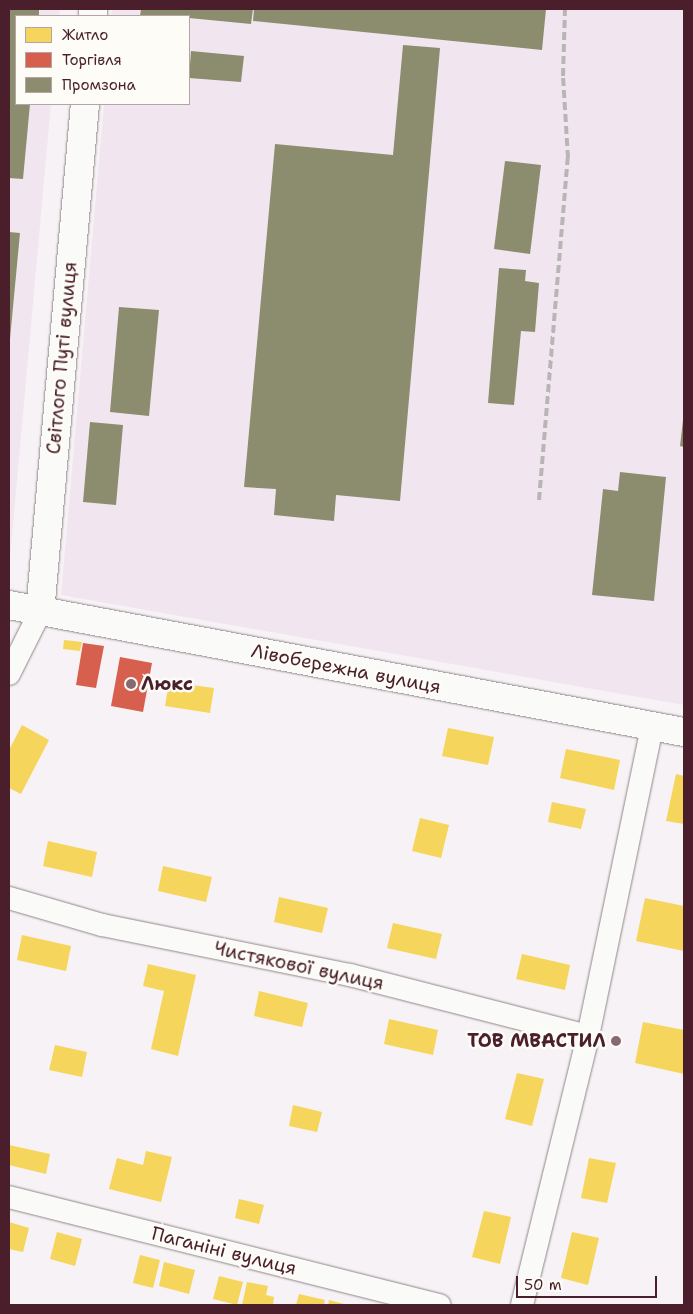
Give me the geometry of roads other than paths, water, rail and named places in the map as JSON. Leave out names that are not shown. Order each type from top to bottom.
[{"type":"main road","name":"Світлого Путі вулиця","points":[[40,612],[85,105]]},
{"type":"main road","name":"Лівобережна вулиця","points":[[9,605],[684,732]]},
{"type":"street","points":[[9,674],[40,612]]},
{"type":"street","points":[[522,1305],[588,1036],[652,726]]},
{"type":"street","name":"Чистякової вулиця","points":[[9,898],[102,925],[350,975],[588,1036]]},
{"type":"street","name":"Паганіні вулиця","points":[[9,1197],[440,1305]]},
{"type":"railway","points":[[539,500],[568,158],[563,76],[565,9]]},
{"type":"place","name":"Люкс","points":[[131,684]]},
{"type":"place","name":"ТОВ МВАСТИЛ","points":[[616,1041]]}]
